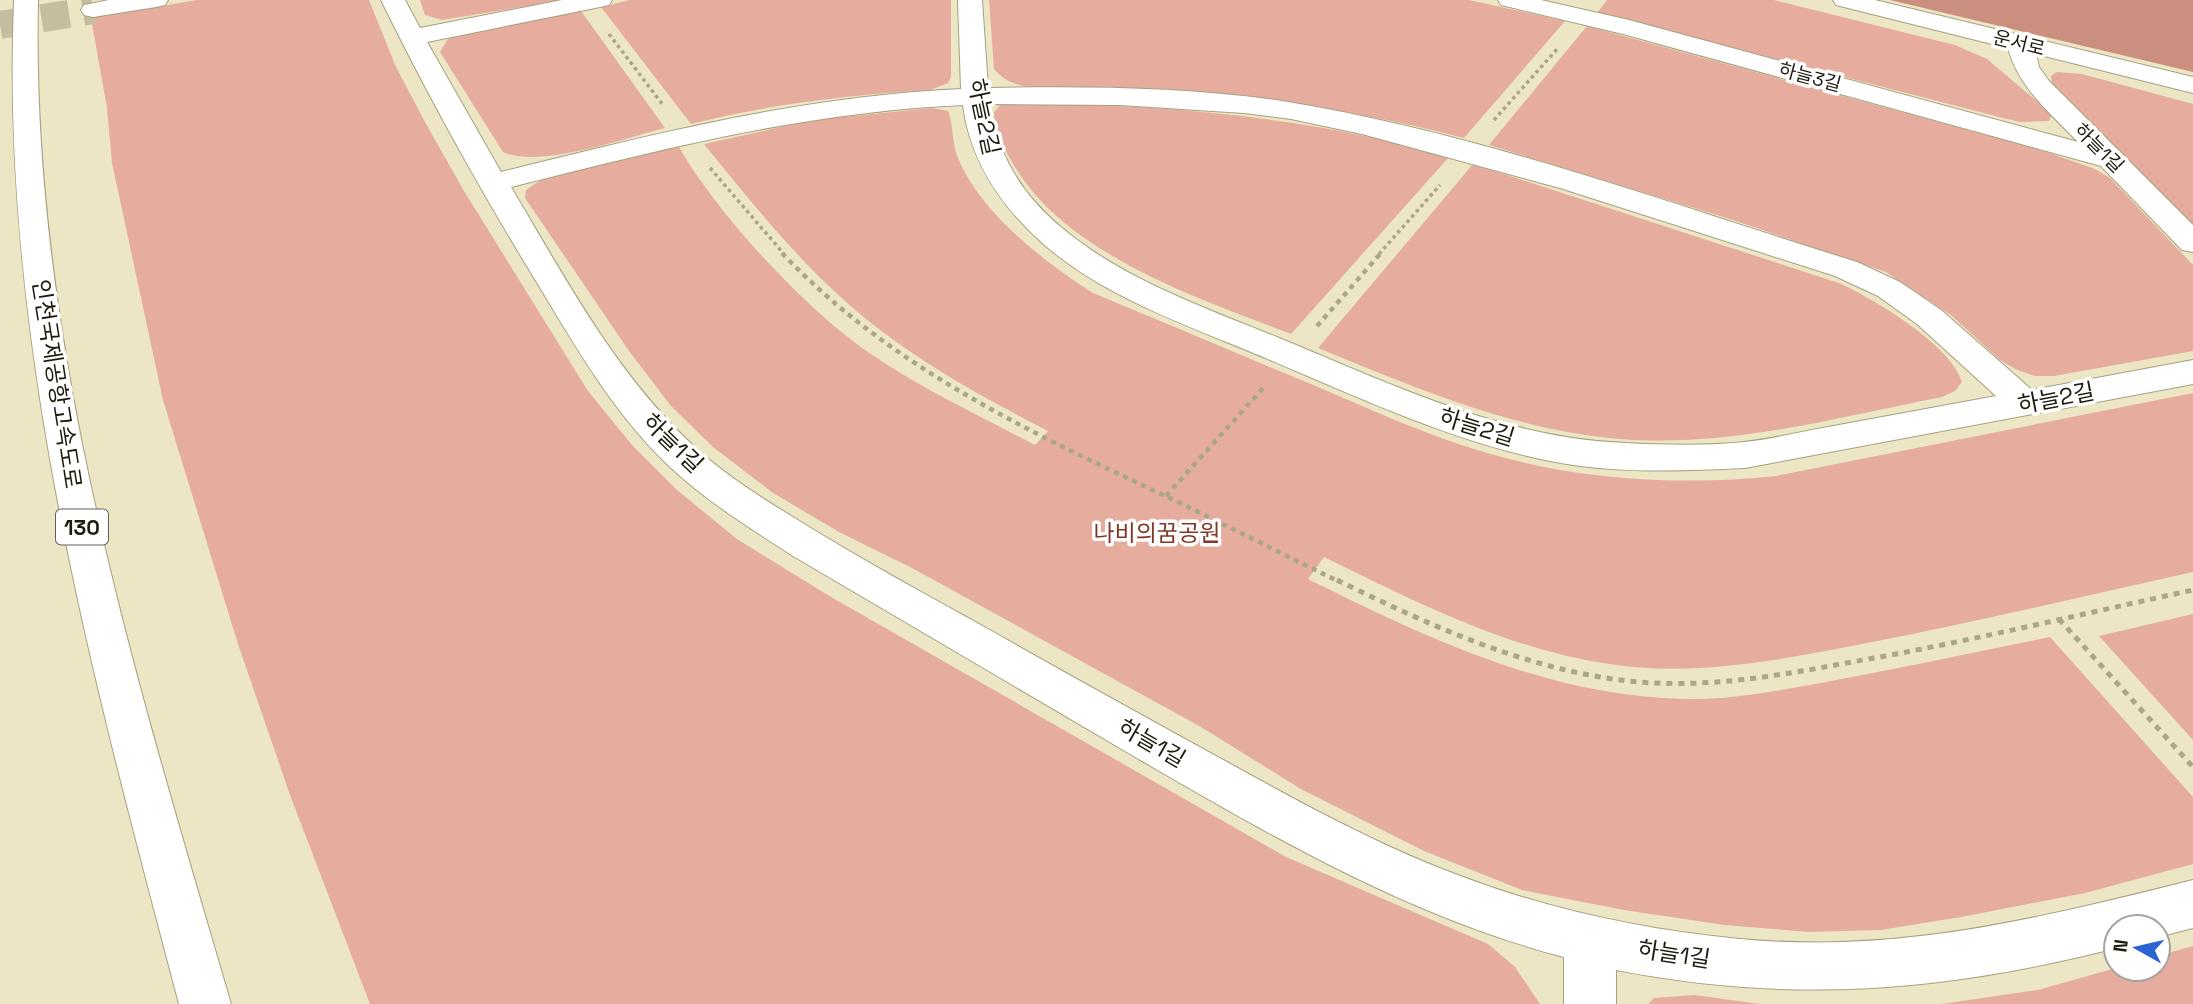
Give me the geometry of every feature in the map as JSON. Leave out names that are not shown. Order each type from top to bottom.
[{"type":"main road","name":"인천국제공항고속도로","points":[[26,0],[24,39],[27,145],[39,280],[58,412],[75,501],[130,734],[205,1004]]},
{"type":"main road","points":[[93,10],[156,0]]},
{"type":"main road","points":[[402,19],[600,0]]},
{"type":"main road","name":"하늘2길","points":[[970,0],[975,95],[983,138],[996,170],[1016,200],[1048,231],[1100,269],[1168,304],[1350,381],[1495,435],[1552,448],[1621,456],[1745,456],[2193,372]]},
{"type":"main road","name":"하늘3길","points":[[1510,0],[1629,28],[2109,159]]},
{"type":"main road","name":"운서로","points":[[1844,0],[2193,85]]},
{"type":"main road","name":"하늘1길","points":[[402,19],[492,183],[593,347],[636,407],[682,456],[741,502],[807,545],[1264,807],[1391,871],[1504,915],[1590,939],[1664,954],[1763,967],[1862,968],[1942,961],[2017,948],[2193,904]]},
{"type":"main road","name":"하늘1길","points":[[2020,43],[2026,67],[2039,87],[2193,243]]},
{"type":"main road","points":[[492,183],[737,124],[798,113],[975,95],[1116,97],[1287,110],[1419,138],[1520,165],[1846,269],[1889,289],[1929,317],[2025,403]]},
{"type":"main road","points":[[1590,939],[1590,1004]]},
{"type":"path","points":[[607,31],[670,115]]},
{"type":"path","points":[[1493,122],[1562,43]]},
{"type":"path","points":[[702,158],[726,190],[821,292],[881,342],[950,387],[1034,432],[1460,637],[1538,663],[1615,679],[1680,684],[1772,676],[1891,656],[2193,590]]},
{"type":"path","points":[[1313,331],[1444,180]]},
{"type":"path","points":[[1166,496],[1271,379]]},
{"type":"path","points":[[2059,619],[2193,767]]},
{"type":"green space","points":[[197,0],[369,0],[396,67],[425,122],[464,191],[588,391],[632,445],[677,490],[737,539],[831,597],[1286,857],[1488,944],[1515,967],[1540,1004],[370,1004],[290,795],[238,644],[163,400],[112,163],[107,108],[91,18]]},
{"type":"green space","points":[[420,0],[565,0],[442,20],[425,15]]},
{"type":"green space","points":[[630,0],[951,0],[951,77],[948,83],[930,90],[809,101],[691,124],[601,7]]},
{"type":"green space","points":[[989,0],[1469,0],[1565,21],[1464,138],[1372,117],[1278,102],[1137,90],[1051,89],[1013,83],[994,69]]},
{"type":"green space","points":[[1607,0],[1774,0],[1955,45],[1987,59],[2052,114],[2049,121],[2020,122],[1597,13]]},
{"type":"green space","points":[[581,11],[665,128],[559,155],[518,156],[503,152],[440,52],[447,40],[458,33]]},
{"type":"green space","points":[[1587,26],[2041,150],[2095,169],[2110,178],[2193,265],[2193,351],[2054,376],[2035,376],[2000,360],[1952,316],[1886,272],[1733,220],[1489,145]]},
{"type":"green space","points":[[2057,72],[2082,74],[2193,104],[2193,226],[2052,84],[2051,76]]},
{"type":"green space","points":[[1001,104],[1122,106],[1232,115],[1341,131],[1449,157],[1291,334],[1215,305],[1136,269],[1064,223],[1035,194],[1002,144],[994,112]]},
{"type":"green space","name":"나비의꿈공원","points":[[932,108],[948,111],[958,158],[981,198],[1035,251],[1093,293],[1423,431],[1522,462],[1594,475],[1630,478],[1703,480],[1776,476],[2193,393],[2193,572],[1949,626],[1730,666],[1647,668],[1562,655],[1480,629],[1324,557],[1308,579],[1444,642],[1536,675],[1633,695],[1684,699],[1718,698],[1787,689],[2050,637],[2193,797],[2193,864],[2085,893],[1961,917],[1881,930],[1809,932],[1724,925],[1624,910],[1522,890],[1424,851],[1301,789],[1201,727],[912,568],[839,532],[773,493],[713,447],[671,406],[629,351],[525,198],[526,190],[545,177],[679,147],[716,202],[765,260],[846,336],[910,379],[1035,445],[1048,431],[938,370],[895,341],[851,306],[784,240],[704,144],[813,120]]},
{"type":"green space","points":[[1473,164],[1839,283],[1910,325],[1943,353],[1962,382],[1955,391],[1942,397],[1783,429],[1702,439],[1621,439],[1543,427],[1466,406],[1318,348]]},
{"type":"green space","points":[[2193,614],[2193,740],[2099,636]]},
{"type":"green space","points":[[2193,946],[2193,1004],[1941,1004],[2038,990],[2102,972],[2102,983],[2172,983],[2172,952]]},
{"type":"green space","points":[[1694,995],[1760,1004],[1648,1004],[1654,998]]},
{"type":"shaded area","points":[[1890,0],[2193,0],[2193,72]]},
{"type":"tunnel","points":[[0,25],[93,10]]}]
